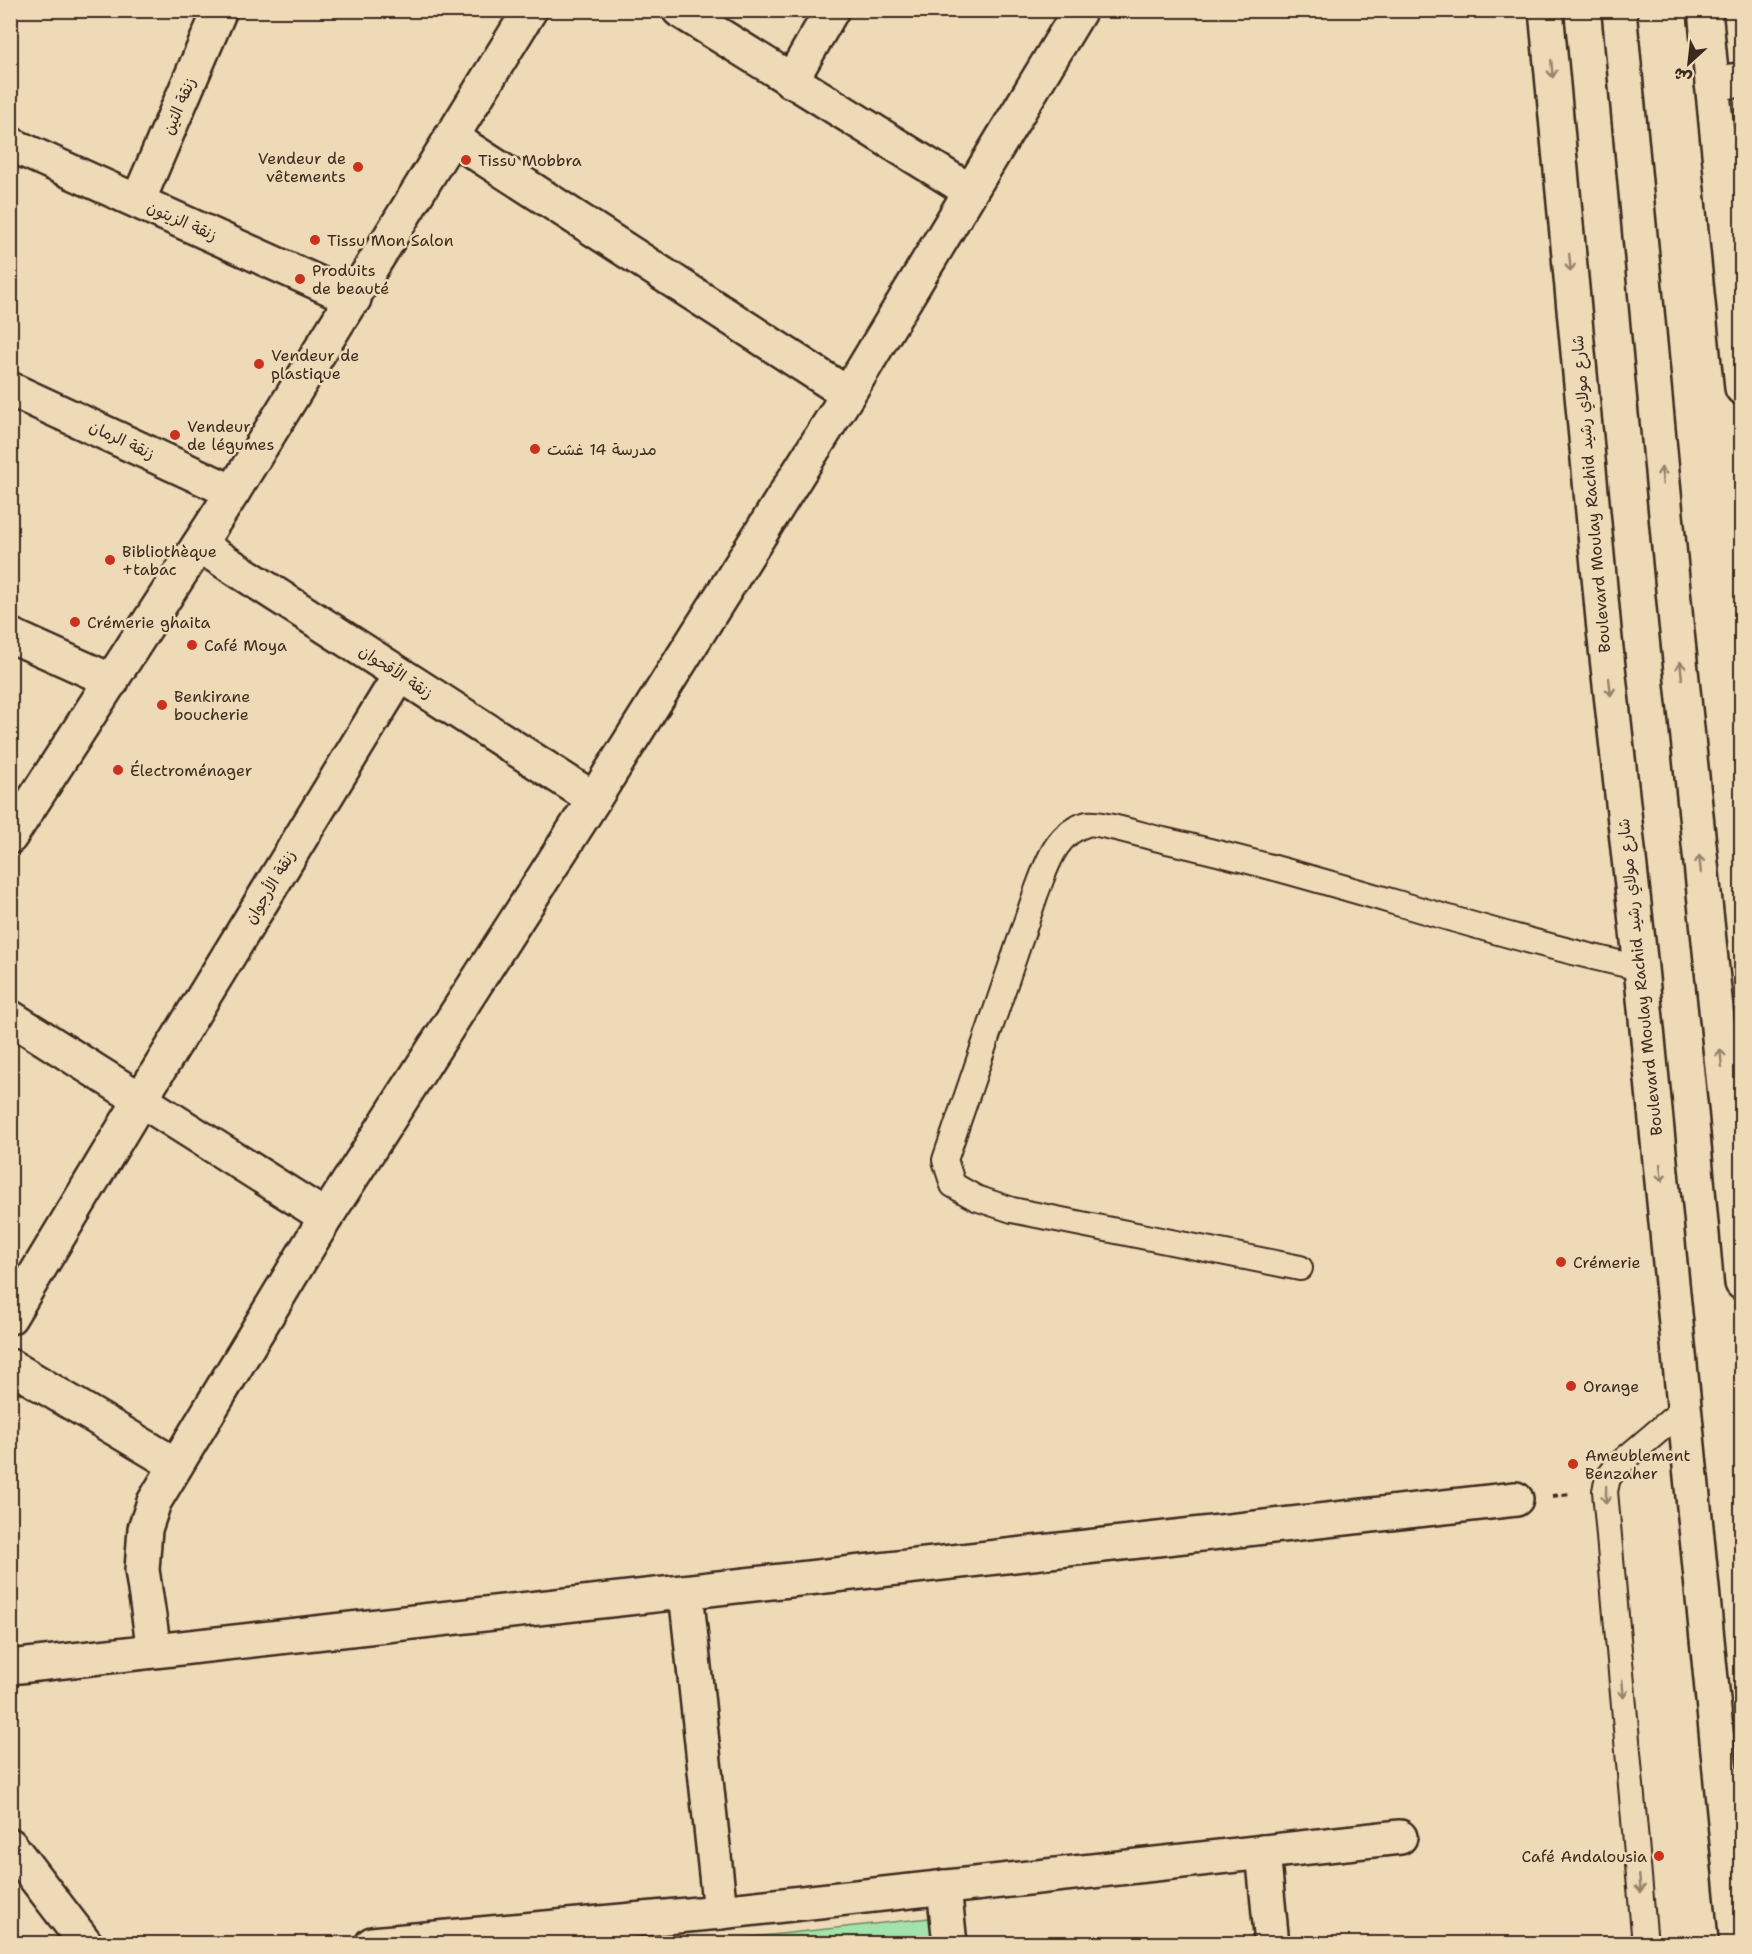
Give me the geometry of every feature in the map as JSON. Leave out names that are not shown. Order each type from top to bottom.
[{"type":"street","name":"زنقة التين","points":[[138,201],[220,10]]},
{"type":"street","points":[[10,837],[233,492],[530,10]]},
{"type":"street","points":[[679,10],[970,191]]},
{"type":"street","points":[[790,81],[832,10]]},
{"type":"street","points":[[154,1650],[142,1570],[145,1529],[154,1502],[326,1217],[594,799],[848,394],[1080,10]]},
{"type":"street","name":"Boulevard Moulay Rachid شارع مولاي رشيد","points":[[1546,10],[1602,618],[1641,968],[1737,1944]]},
{"type":"street","points":[[1619,10],[1675,611],[1742,1283]]},
{"type":"street","points":[[1705,10],[1727,81],[1742,388]]},
{"type":"street","points":[[452,137],[848,394]]},
{"type":"street","name":"زنقة الزيتون","points":[[10,144],[354,299]]},
{"type":"street","name":"زنقة الرمان","points":[[10,389],[233,492]]},
{"type":"street","name":"زنقة الأقحوان","points":[[199,545],[594,799]]},
{"type":"street","points":[[10,635],[111,681]]},
{"type":"street","name":"زنقة الأرجوان","points":[[10,1317],[400,675]]},
{"type":"street","points":[[10,1017],[326,1217]]},
{"type":"street","points":[[10,1366],[176,1465]]},
{"type":"street","points":[[10,1667],[1516,1499]]},
{"type":"street","points":[[686,1592],[720,1912]]},
{"type":"street","points":[[372,1944],[720,1912],[1400,1837]]},
{"type":"street","points":[[10,1845],[86,1944]]},
{"type":"street","points":[[1263,1852],[1272,1944]]},
{"type":"street","points":[[944,1887],[950,1944]]},
{"type":"lane","points":[[1300,1268],[1012,1210],[976,1198],[953,1185],[945,1160],[1035,893],[1053,850],[1065,834],[1089,823],[1208,850],[1580,954],[1641,968]]},
{"type":"lane","points":[[1645,1944],[1605,1491],[1608,1478],[1617,1466],[1685,1408]]},
{"type":"path","points":[[1516,1499],[1605,1491]]},
{"type":"green space","points":[[947,1916],[948,1943],[696,1943]]},
{"type":"place","name":"Tissu Mobbra","points":[[466,160]]},
{"type":"place","name":"Vendeur de vêtements","points":[[358,167]]},
{"type":"place","name":"Tissu Mon Salon","points":[[315,240]]},
{"type":"place","name":"Produits de beauté","points":[[300,279]]},
{"type":"place","name":"Vendeur de plastique","points":[[259,364]]},
{"type":"place","name":"Vendeur de légumes","points":[[175,435]]},
{"type":"place","name":"مدرسة 14 غشت","points":[[535,449]]},
{"type":"place","name":"Bibliothèque +tabac","points":[[110,560]]},
{"type":"place","name":"Crémerie ghaita","points":[[75,622]]},
{"type":"place","name":"Café Moya","points":[[192,645]]},
{"type":"place","name":"Benkirane boucherie","points":[[162,705]]},
{"type":"place","name":"Électroménager","points":[[118,770]]},
{"type":"place","name":"Crémerie","points":[[1561,1262]]},
{"type":"place","name":"Orange","points":[[1571,1386]]},
{"type":"place","name":"Ameublement Benzaher","points":[[1573,1464]]},
{"type":"place","name":"Café Andalousia","points":[[1659,1856]]}]
